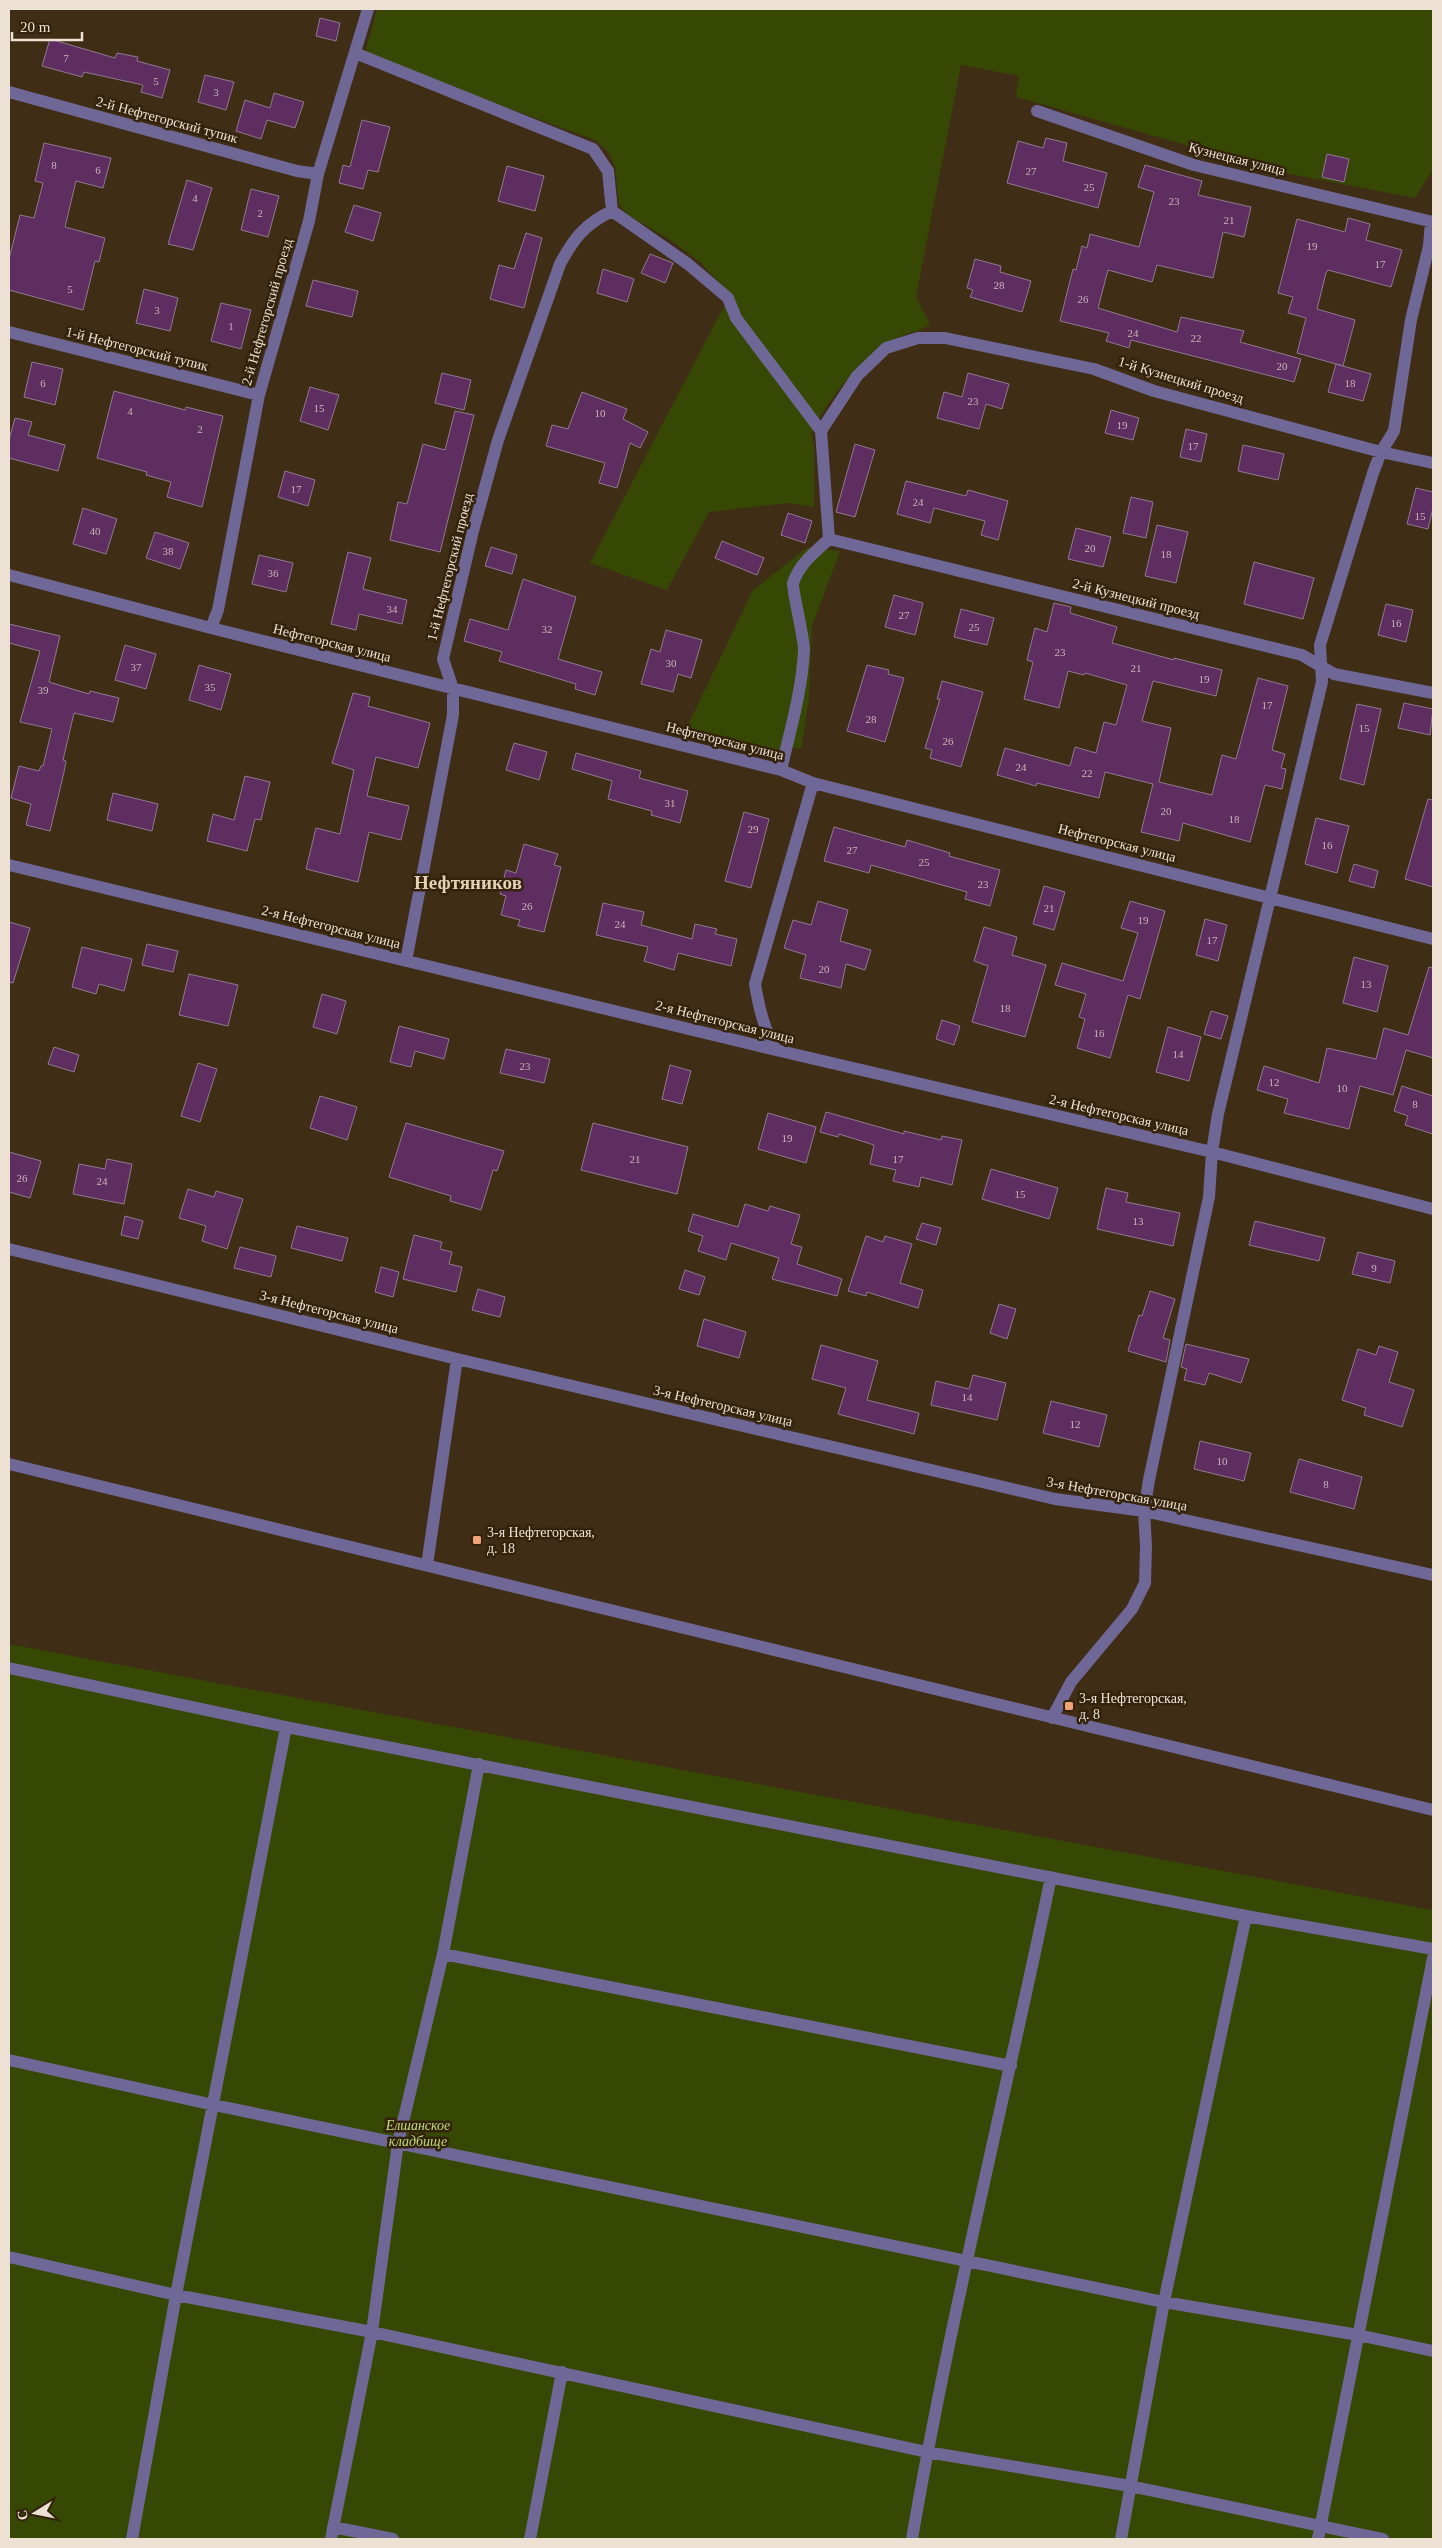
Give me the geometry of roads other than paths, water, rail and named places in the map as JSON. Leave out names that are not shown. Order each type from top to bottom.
[{"type":"street","name":"2-й Нефтегорский проезд","points":[[211,628],[218,610],[259,394],[309,221],[318,174],[368,9]]},
{"type":"street","points":[[355,53],[593,149],[608,170],[612,211],[688,264],[728,298],[736,318],[821,431],[829,540],[803,562],[792,585],[799,610],[804,649],[799,694],[781,770]]},
{"type":"street","name":"2-й Нефтегорский тупик","points":[[9,92],[297,171],[318,174]]},
{"type":"street","name":"Кузнецкая улица","points":[[1037,112],[1194,165],[1432,222]]},
{"type":"street","name":"1-й Нефтегорский проезд","points":[[406,961],[453,715],[453,689],[443,659],[473,531],[498,440],[560,264],[570,244],[591,221],[612,211]]},
{"type":"street","points":[[1052,1718],[1071,1682],[1132,1609],[1144,1583],[1146,1546],[1144,1511],[1148,1480],[1210,1197],[1212,1152],[1218,1114],[1322,682],[1320,645],[1381,452],[1394,432],[1411,320],[1429,246],[1432,222]]},
{"type":"street","name":"1-й Нефтегорский тупик","points":[[9,332],[259,394]]},
{"type":"street","name":"1-й Кузнецкий проезд","points":[[821,431],[856,376],[886,348],[918,338],[946,338],[1094,370],[1154,391],[1381,452],[1433,463]]},
{"type":"street","name":"2-й Кузнецкий проезд","points":[[829,540],[1302,655],[1322,665],[1334,674],[1433,693]]},
{"type":"street","name":"Нефтегорская улица","points":[[9,574],[211,628],[781,770],[814,783],[1270,896],[1433,939]]},
{"type":"street","points":[[776,1050],[768,1036],[759,1006],[756,984],[814,783]]},
{"type":"street","name":"2-я Нефтегорская улица","points":[[9,865],[776,1050],[1212,1152],[1433,1209]]},
{"type":"street","name":"3-я Нефтегорская улица","points":[[9,1248],[457,1358],[1054,1499],[1144,1511],[1433,1575]]},
{"type":"street","points":[[427,1565],[457,1358]]},
{"type":"street","points":[[9,1464],[1433,1810]]},
{"type":"street","points":[[9,1668],[286,1727],[1246,1916],[1433,1949]]},
{"type":"street","points":[[132,2539],[176,2295],[286,1727]]},
{"type":"street","points":[[393,2539],[332,2533],[372,2332],[398,2143],[443,1954],[479,1764]]},
{"type":"street","points":[[912,2539],[927,2452],[966,2261],[1011,2066],[1051,1877]]},
{"type":"street","points":[[1121,2539],[1164,2302],[1246,1916]]},
{"type":"street","points":[[443,1954],[1011,2066]]},
{"type":"street","points":[[1318,2539],[1433,1958]]},
{"type":"street","points":[[9,2060],[214,2105],[1164,2302],[1358,2335],[1433,2351]]},
{"type":"street","points":[[9,2257],[176,2295],[372,2332],[927,2452],[1130,2486],[1383,2539]]},
{"type":"street","points":[[530,2539],[562,2372]]},
{"type":"place","name":"3-я Нефтегорская, д. 18","points":[[477,1540]]},
{"type":"place","name":"3-я Нефтегорская, д. 8","points":[[1069,1706]]},
{"type":"district","name":"Нефтяников","points":[[468,882]]},
{"type":"park label","name":"Елшанское кладбище","points":[[418,2134]]}]
